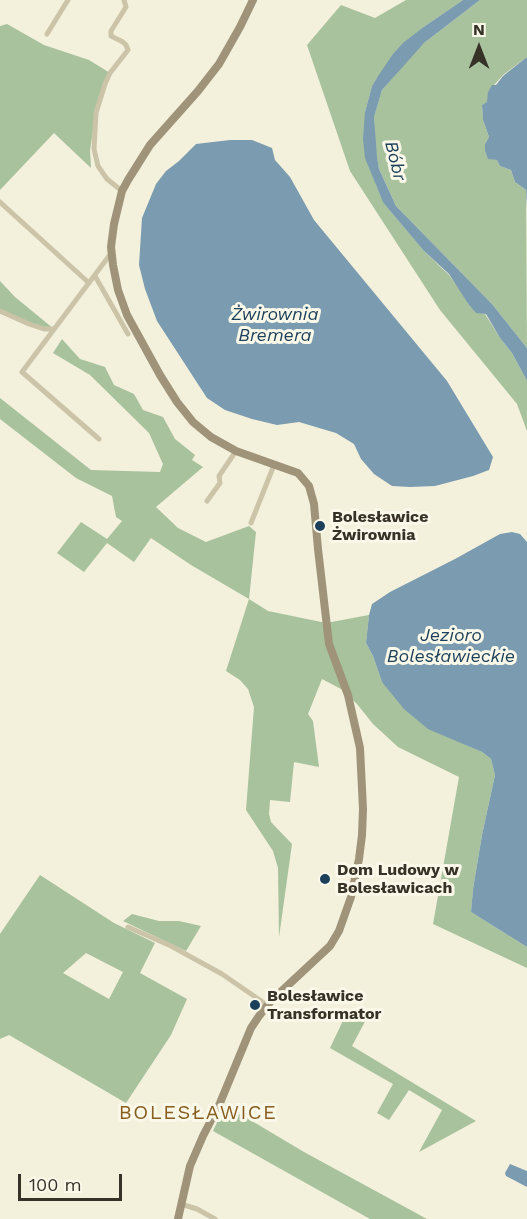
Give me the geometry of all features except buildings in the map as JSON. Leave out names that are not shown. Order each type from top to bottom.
[{"type":"street","points":[[47,34],[68,0]]},
{"type":"street","points":[[122,191],[107,179],[98,166],[94,149],[96,112],[105,84],[110,73],[128,50],[123,42],[111,36],[111,31],[126,7],[124,0]]},
{"type":"street","points":[[178,1219],[187,1178],[200,1143],[252,1028],[267,1005],[330,946],[339,931],[357,873],[363,822],[360,748],[348,694],[329,644],[312,495],[309,486],[298,473],[236,451],[211,437],[193,422],[162,378],[127,315],[115,279],[112,252],[113,230],[122,191],[150,146],[219,64],[253,0]]},
{"type":"street","points":[[0,202],[89,283]]},
{"type":"street","points":[[99,439],[22,372],[112,252]]},
{"type":"street","points":[[95,276],[128,334]]},
{"type":"street","points":[[0,311],[44,329],[54,329]]},
{"type":"street","points":[[207,501],[220,483],[219,476],[236,451]]},
{"type":"street","points":[[251,523],[274,465]]},
{"type":"street","points":[[128,927],[171,946],[222,974],[267,1005]]},
{"type":"street","points":[[182,1204],[215,1219]]},
{"type":"green space","points":[[406,0],[463,0],[425,26],[372,86],[365,112],[366,158],[379,192],[391,212],[425,252],[449,275],[469,305],[476,312],[485,314],[512,353],[527,381],[527,431],[517,404],[440,310],[350,171],[307,45],[341,5],[375,18]]},
{"type":"green space","points":[[480,0],[527,0],[527,57],[503,75],[488,92],[488,102],[482,105],[483,120],[489,137],[485,144],[488,158],[497,160],[500,166],[511,170],[515,182],[526,190],[527,348],[492,304],[396,206],[379,169],[375,147],[374,116],[382,90],[424,43]]},
{"type":"green space","points":[[7,24],[44,45],[89,60],[110,73],[96,113],[90,150],[91,168],[54,133],[0,190],[0,26]]},
{"type":"green space","points":[[0,281],[15,297],[54,329],[44,329],[0,311]]},
{"type":"green space","points":[[62,339],[80,359],[105,367],[114,385],[134,394],[143,410],[163,417],[175,439],[195,455],[192,460],[203,467],[156,507],[178,528],[206,542],[249,526],[256,532],[249,599],[151,538],[134,562],[107,543],[84,572],[57,553],[81,522],[107,539],[122,521],[116,517],[112,496],[76,478],[0,419],[0,398],[91,470],[160,472],[163,464],[149,433],[90,375],[53,353]]},
{"type":"green space","points":[[249,599],[268,611],[326,623],[369,615],[366,643],[382,682],[466,745],[491,759],[495,775],[482,835],[471,912],[527,947],[527,968],[433,924],[459,777],[398,747],[341,689],[322,679],[308,714],[313,721],[319,767],[294,762],[290,802],[270,800],[271,822],[292,844],[279,937],[278,868],[273,851],[246,810],[254,707],[248,689],[240,680],[226,671]]},
{"type":"green space","points":[[40,875],[114,923],[155,943],[140,973],[187,999],[171,1035],[126,1103],[9,1035],[0,1039],[0,934]],"holes":[[[86,953],[123,972],[109,999],[63,973]]]},
{"type":"green space","points":[[132,914],[159,921],[179,921],[201,926],[186,951],[123,921]]},
{"type":"green space","points":[[348,1010],[357,1016],[362,1010],[368,1016],[352,1046],[476,1121],[419,1152],[442,1110],[409,1090],[389,1120],[377,1113],[393,1084],[330,1048]]},
{"type":"green space","points":[[225,1105],[304,1152],[427,1219],[370,1219],[213,1131]]},
{"type":"water","points":[[463,0],[480,0],[424,43],[382,90],[374,117],[379,169],[396,206],[492,304],[527,348],[527,381],[512,353],[486,314],[476,313],[449,274],[424,251],[383,202],[365,158],[363,139],[365,112],[372,86],[378,76],[403,43]]},
{"type":"water","points":[[527,57],[527,208],[526,190],[515,182],[511,170],[500,166],[497,160],[488,159],[485,144],[489,137],[483,120],[482,105],[487,102],[488,92],[492,85],[496,85],[503,76]]},
{"type":"water","name":"Żwirownia Bremera","points":[[252,140],[272,148],[275,160],[290,177],[314,220],[447,381],[493,457],[489,470],[435,486],[392,486],[374,474],[361,459],[354,444],[336,433],[299,422],[277,425],[252,419],[225,410],[207,398],[157,321],[145,289],[139,265],[142,218],[156,184],[166,171],[196,144]]},
{"type":"water","name":"Jezioro Bolesławieckie","points":[[512,532],[520,534],[527,542],[527,947],[471,912],[482,835],[495,775],[491,759],[482,752],[428,729],[404,709],[382,682],[366,643],[372,604],[390,592],[500,534]]},
{"type":"water","points":[[510,1164],[527,1171],[527,1187],[506,1176],[505,1173]]},
{"type":"place","name":"Bolesławice Żwirownia","points":[[320,526]]},
{"type":"place","name":"Dom Ludowy w Bolesławicach","points":[[325,879]]},
{"type":"place","name":"Bolesławice Transformator","points":[[255,1005]]},
{"type":"district","name":"BOLESŁAWICE","points":[[198,1113]]},
{"type":"water label","name":"Bóbr","points":[[395,161]]}]
